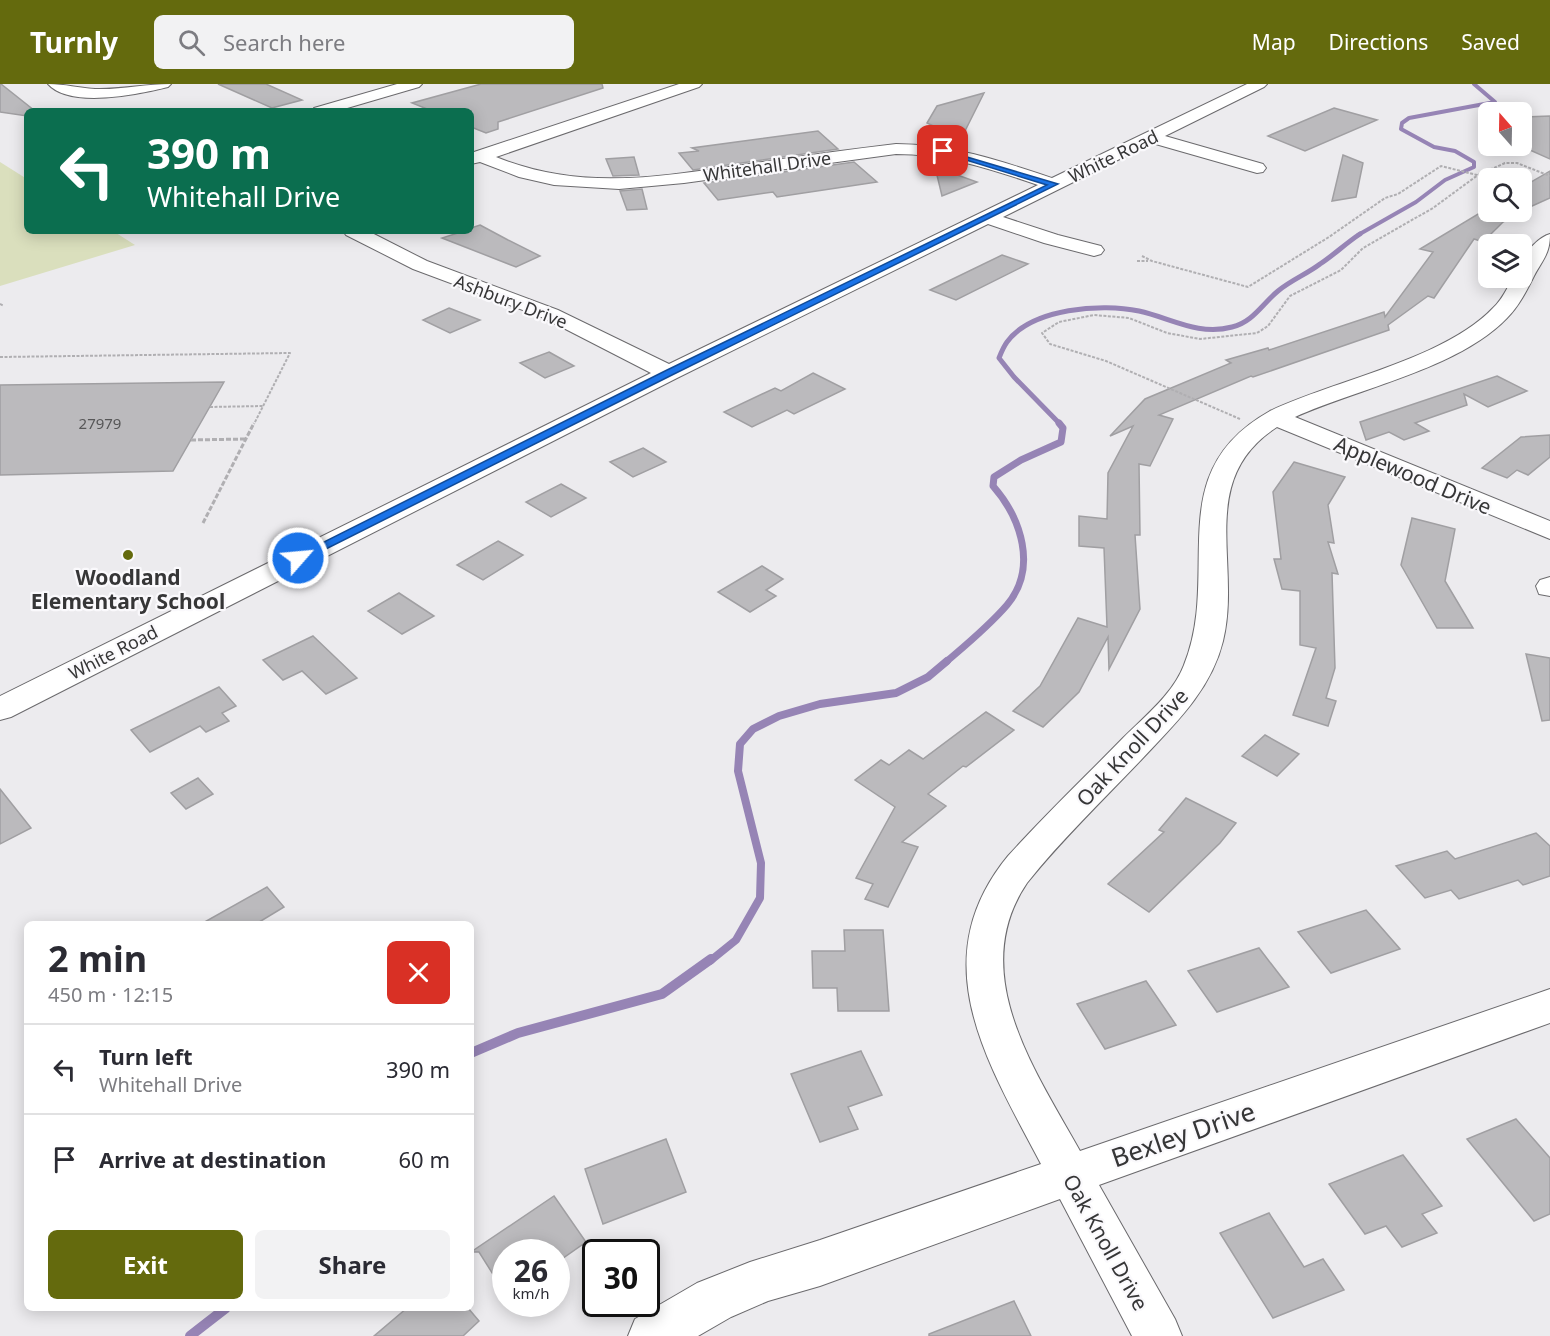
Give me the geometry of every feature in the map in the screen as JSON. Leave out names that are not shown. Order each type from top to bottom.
[{"type":"street","points":[[56,84],[72,91],[102,93],[126,92],[163,84]]},
{"type":"street","points":[[331,108],[414,84]]},
{"type":"street","points":[[475,158],[694,84]]},
{"type":"street","name":"White Road","points":[[0,709],[669,373],[1259,84]]},
{"type":"street","points":[[332,88],[360,100]]},
{"type":"street","points":[[1152,138],[1257,168]]},
{"type":"street","name":"Whitehall Drive","points":[[475,158],[546,179],[577,183],[622,184],[896,149],[920,148],[954,153],[1054,184]]},
{"type":"street","points":[[986,217],[1051,239],[1095,250]]},
{"type":"street","name":"Ashbury Drive","points":[[359,234],[420,265],[551,314],[669,373]]},
{"type":"street","name":"Oak Knoll Drive","points":[[1158,1336],[1012,1071],[994,1027],[985,984],[985,944],[989,924],[1003,890],[1025,861],[1166,714],[1191,682],[1200,665],[1208,642],[1213,608],[1214,500],[1224,466],[1239,445],[1253,432],[1261,420],[1433,355],[1479,330],[1507,305],[1530,262],[1550,240]]},
{"type":"street","name":"Applewood Drive","points":[[1261,420],[1550,531]]},
{"type":"street","name":"Bexley Drive","points":[[652,1336],[714,1300],[766,1278],[820,1263],[1069,1174],[1544,1017]]},
{"type":"path","points":[[1494,168],[1505,163],[1517,163],[1530,168]]},
{"type":"path","points":[[1142,256],[1152,261],[1248,286],[1329,237],[1385,198],[1398,194],[1441,166],[1478,175]]},
{"type":"path","points":[[1532,169],[1550,176]]},
{"type":"path","points":[[1261,420],[1106,361],[1050,344],[1042,333],[1068,319],[1094,315],[1129,318],[1167,333],[1200,339],[1257,333],[1268,326],[1290,296],[1341,270],[1363,248],[1433,208],[1478,175]]},
{"type":"path","points":[[1137,261],[1152,261]]},
{"type":"path","points":[[0,357],[290,353],[203,523]]},
{"type":"path","points":[[210,407],[263,406]]},
{"type":"path","points":[[191,440],[246,439]]},
{"type":"green space","points":[[0,162],[24,177],[24,234],[118,234],[135,245],[0,286]]},
{"type":"building","points":[[0,84],[31,108],[24,108],[24,116],[0,112]]},
{"type":"building","points":[[218,84],[266,84],[302,100],[272,108]]},
{"type":"building","points":[[481,84],[602,84],[603,88],[498,122],[498,129],[486,133],[474,128],[474,108],[424,108],[412,103]]},
{"type":"building","points":[[984,93],[963,135],[950,134],[927,123],[937,106]]},
{"type":"building","points":[[1334,108],[1377,120],[1305,151],[1268,136]]},
{"type":"building","points":[[1550,116],[1550,159],[1532,151],[1532,117]]},
{"type":"building","points":[[818,131],[838,149],[693,170],[679,153],[699,151],[692,148]]},
{"type":"building","points":[[1343,155],[1363,163],[1356,197],[1332,201]]},
{"type":"building","points":[[634,157],[639,175],[613,176],[606,159]]},
{"type":"building","points":[[854,162],[877,182],[777,197],[773,192],[718,200],[704,183]]},
{"type":"building","points":[[935,167],[977,182],[942,196]]},
{"type":"building","points":[[1550,171],[1550,198],[1532,206],[1532,182]]},
{"type":"building","points":[[642,189],[647,209],[627,210],[620,191]]},
{"type":"building","points":[[1478,214],[1478,222],[1503,222],[1491,234],[1478,234],[1478,240],[1474,239],[1434,298],[1428,296],[1388,325],[1389,330],[1251,376],[1159,415],[1173,419],[1150,466],[1139,464],[1140,535],[1135,535],[1140,609],[1109,669],[1108,637],[1079,692],[1043,727],[1013,711],[1040,686],[1078,618],[1107,627],[1104,548],[1079,546],[1079,516],[1107,519],[1108,473],[1133,426],[1110,436],[1145,399],[1231,363],[1226,360],[1268,348],[1269,350],[1384,312],[1385,317],[1433,252],[1420,249]]},
{"type":"building","points":[[480,225],[540,256],[516,267],[442,238],[455,234],[474,234],[474,227]]},
{"type":"building","points":[[1002,255],[1028,264],[956,300],[930,290]]},
{"type":"building","points":[[449,308],[480,320],[450,333],[423,320]]},
{"type":"building","points":[[549,352],[574,366],[545,378],[520,363]]},
{"type":"building","points":[[813,373],[845,389],[794,414],[787,410],[752,427],[724,412],[775,388],[781,391]]},
{"type":"building","points":[[1497,376],[1527,391],[1488,407],[1464,394],[1467,405],[1415,423],[1429,431],[1404,440],[1389,432],[1366,440],[1360,422]]},
{"type":"building","points":[[224,382],[173,471],[0,475],[0,385]]},
{"type":"building","points":[[1550,435],[1550,457],[1528,475],[1517,470],[1507,478],[1482,468],[1521,437]]},
{"type":"building","points":[[643,448],[666,462],[633,477],[610,462]]},
{"type":"building","points":[[1294,462],[1345,477],[1328,505],[1334,543],[1328,542],[1338,574],[1332,573],[1335,668],[1326,698],[1336,701],[1328,726],[1293,715],[1316,648],[1300,645],[1300,591],[1282,589],[1274,559],[1281,559],[1273,492]]},
{"type":"building","points":[[561,484],[586,498],[551,517],[526,502]]},
{"type":"building","points":[[1412,518],[1455,529],[1445,581],[1473,628],[1437,628],[1401,565]]},
{"type":"building","points":[[498,541],[523,555],[483,580],[457,565]]},
{"type":"building","points":[[762,566],[783,579],[766,590],[776,596],[750,612],[718,592]]},
{"type":"building","points":[[399,593],[434,616],[402,634],[368,611]]},
{"type":"building","points":[[313,636],[357,678],[326,694],[302,671],[283,680],[263,660]]},
{"type":"building","points":[[1526,654],[1550,658],[1550,720],[1542,721]]},
{"type":"building","points":[[219,687],[236,706],[222,713],[229,721],[206,732],[200,726],[150,752],[131,730]]},
{"type":"building","points":[[986,712],[1014,730],[928,794],[946,806],[902,842],[918,847],[888,907],[865,899],[873,884],[856,878],[895,807],[855,780],[881,760],[889,765],[909,750],[923,759]]},
{"type":"building","points":[[1265,735],[1299,754],[1277,776],[1242,756]]},
{"type":"building","points":[[198,778],[213,794],[186,809],[171,793]]},
{"type":"building","points":[[0,789],[31,828],[0,844]]},
{"type":"building","points":[[1186,798],[1236,823],[1220,843],[1149,912],[1108,884],[1164,832],[1159,830]]},
{"type":"building","points":[[1536,833],[1550,846],[1550,876],[1523,885],[1518,880],[1459,899],[1451,890],[1425,898],[1396,866],[1447,851],[1455,859]]},
{"type":"building","points":[[267,887],[284,907],[261,921],[206,921]]},
{"type":"building","points":[[1366,910],[1400,949],[1331,973],[1298,932]]},
{"type":"building","points":[[844,930],[883,930],[889,1011],[838,1011],[837,988],[813,988],[812,951],[845,951]]},
{"type":"building","points":[[1259,948],[1289,987],[1217,1012],[1188,971]]},
{"type":"building","points":[[1146,981],[1176,1025],[1105,1049],[1077,1004]]},
{"type":"building","points":[[861,1051],[882,1095],[848,1107],[858,1129],[820,1142],[791,1074]]},
{"type":"building","points":[[1516,1119],[1550,1158],[1550,1214],[1534,1221],[1467,1139]]},
{"type":"building","points":[[666,1139],[686,1192],[603,1224],[585,1169]]},
{"type":"building","points":[[1403,1155],[1442,1206],[1422,1214],[1437,1233],[1402,1247],[1386,1226],[1365,1234],[1329,1184]]},
{"type":"building","points":[[554,1196],[584,1239],[582,1239],[582,1245],[570,1253],[570,1239],[492,1239],[492,1273],[479,1252],[474,1252],[474,1250]]},
{"type":"building","points":[[1269,1213],[1304,1267],[1323,1259],[1344,1290],[1273,1318],[1220,1233]]},
{"type":"building","points":[[1014,1301],[1031,1336],[929,1336],[929,1334]]},
{"type":"building","points":[[403,1311],[471,1311],[479,1321],[463,1336],[374,1336]]},
{"type":"waterway","points":[[1358,235],[1416,202],[1445,180],[1474,167],[1474,162],[1455,151],[1434,147],[1401,129],[1402,123],[1409,118],[1495,102],[1474,84]]},
{"type":"waterway","points":[[1060,424],[1014,377],[999,358],[1007,342],[1018,331],[1050,315],[1088,308],[1139,311],[1196,328],[1232,327],[1246,321],[1283,287],[1315,268],[1360,234]]},
{"type":"waterway","points":[[946,662],[1007,605],[1022,575],[1024,560],[1018,528],[1003,499],[993,486],[994,477],[1021,460],[1061,442],[1063,428],[1059,423]]},
{"type":"waterway","points":[[710,961],[736,940],[760,898],[761,863],[738,771],[740,744],[753,729],[779,716],[820,704],[896,693],[928,677],[947,661]]},
{"type":"waterway","points":[[474,1052],[518,1033],[662,994],[711,959]]},
{"type":"waterway","points":[[190,1336],[222,1311]]},
{"type":"place","name":"Woodland Elementary School","points":[[128,555]]},
{"type":"route","points":[[298,558],[1054,184],[943,151]]}]
